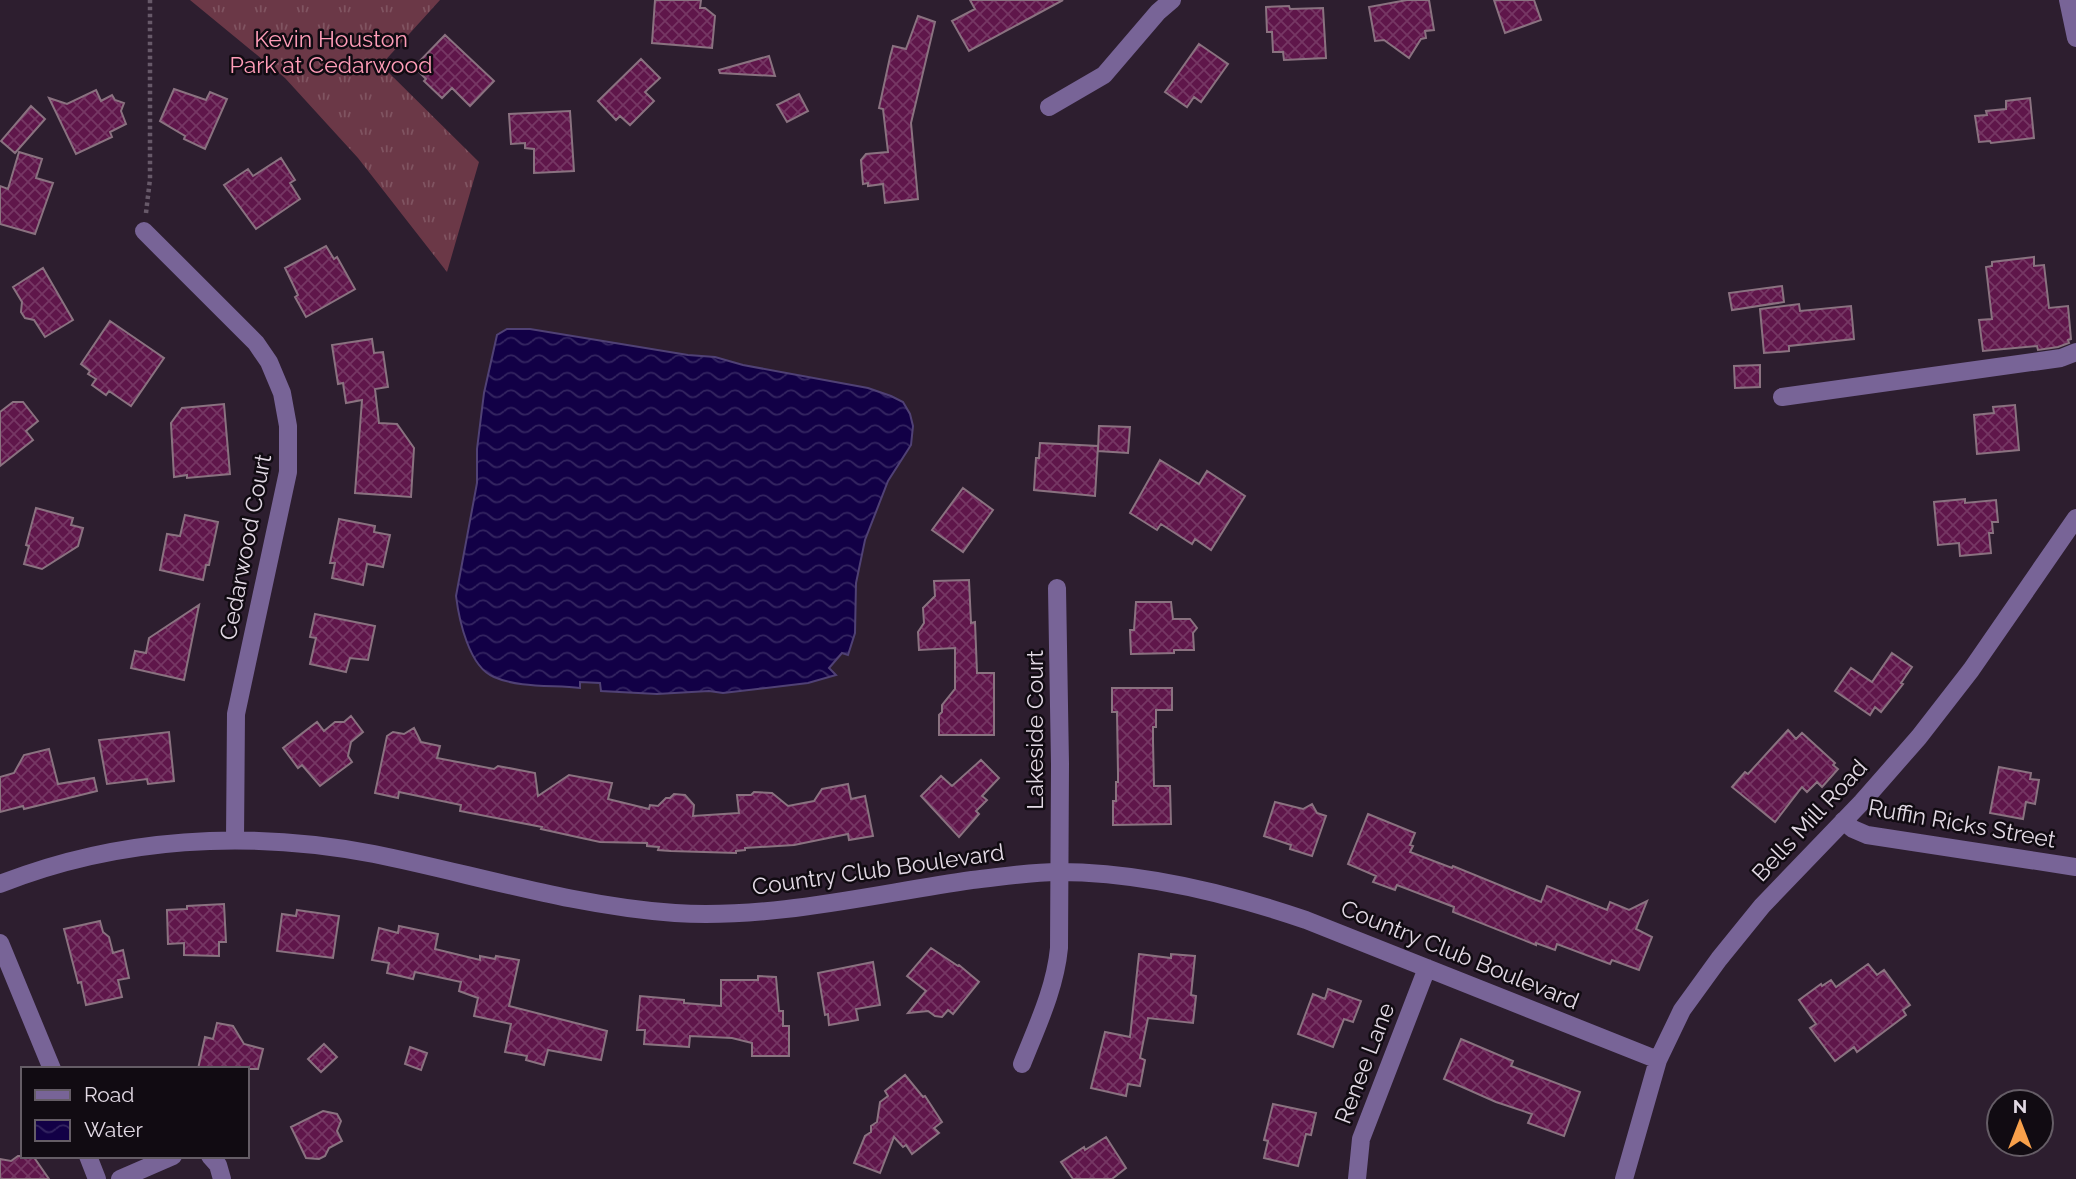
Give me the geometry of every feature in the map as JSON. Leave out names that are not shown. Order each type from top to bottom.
[{"type":"street","points":[[1049,107],[1104,75],[1158,12],[1172,0]]},
{"type":"street","points":[[2068,0],[2076,38]]},
{"type":"street","name":"Cedarwood Court","points":[[144,231],[240,324],[256,343],[269,362],[282,393],[288,426],[288,472],[236,714],[235,840]]},
{"type":"street","points":[[1782,397],[2061,358],[2076,352]]},
{"type":"street","name":"Bells Mill Road","points":[[1624,1179],[1658,1060],[1682,1010],[1719,958],[1762,906],[1919,737],[1971,670],[2076,518]]},
{"type":"street","name":"Lakeside Court","points":[[1022,1064],[1057,971],[1059,948],[1057,587]]},
{"type":"street","name":"Ruffin Ricks Street","points":[[1843,821],[1853,830],[1867,835],[2076,867]]},
{"type":"street","name":"Country Club Boulevard","points":[[0,884],[77,858],[135,847],[173,842],[235,840],[312,844],[374,854],[573,898],[676,913],[729,914],[791,910],[946,884],[1058,872],[1158,881],[1216,893],[1306,919],[1658,1060]]},
{"type":"street","points":[[0,943],[51,1067]]},
{"type":"street","name":"Renee Lane","points":[[1357,1179],[1361,1139],[1427,968]]},
{"type":"street","points":[[89,1158],[97,1179]]},
{"type":"street","points":[[120,1179],[168,1158]]},
{"type":"street","points":[[212,1158],[218,1165],[222,1179]]},
{"type":"path","points":[[144,231],[150,179],[150,0]]},
{"type":"green space","name":"Kevin Houston Park at Cedarwood","points":[[190,0],[440,0],[381,65],[479,162],[447,272],[358,158],[285,78]]},
{"type":"water","points":[[507,329],[530,329],[715,357],[743,365],[868,388],[903,402],[913,426],[911,445],[888,481],[865,540],[856,583],[855,633],[848,655],[842,653],[829,668],[836,675],[808,683],[723,693],[709,691],[657,694],[601,691],[600,683],[580,682],[580,688],[525,685],[504,681],[485,672],[467,642],[456,596],[477,483],[477,449],[484,393],[497,335]]},
{"type":"building","points":[[655,0],[701,0],[700,8],[705,8],[715,16],[712,48],[652,43]]},
{"type":"building","points":[[970,0],[1063,0],[969,51],[952,21],[975,9]]},
{"type":"building","points":[[1407,0],[1429,0],[1434,30],[1425,31],[1426,38],[1421,39],[1409,58],[1384,40],[1375,41],[1369,7]]},
{"type":"building","points":[[1494,0],[1534,0],[1541,20],[1505,33]]},
{"type":"building","points":[[1289,6],[1290,9],[1323,8],[1326,58],[1284,60],[1283,52],[1273,52],[1272,32],[1267,32],[1266,7]]},
{"type":"building","points":[[918,16],[935,22],[911,123],[918,199],[885,203],[883,184],[863,184],[861,160],[866,154],[888,152],[883,109],[879,108],[890,57],[893,46],[906,49]]},
{"type":"building","points":[[445,35],[494,81],[470,106],[452,88],[442,98],[414,67]]},
{"type":"building","points":[[1199,44],[1228,64],[1201,102],[1194,97],[1187,107],[1165,92]]},
{"type":"building","points":[[769,56],[775,76],[720,73],[719,70]]},
{"type":"building","points":[[641,59],[660,78],[645,92],[654,101],[630,125],[620,116],[616,120],[598,101]]},
{"type":"building","points":[[174,89],[206,100],[210,92],[227,99],[205,149],[184,139],[185,136],[160,121]]},
{"type":"building","points":[[96,90],[101,101],[112,95],[115,100],[124,103],[121,111],[126,124],[110,132],[112,137],[76,154],[49,98],[67,104]]},
{"type":"building","points":[[799,94],[808,111],[787,122],[777,105]]},
{"type":"building","points":[[2030,98],[2034,138],[1979,142],[1975,116],[1987,115],[1986,111],[2006,109],[2006,101]]},
{"type":"building","points":[[31,106],[45,119],[15,153],[1,141]]},
{"type":"building","points":[[570,111],[574,171],[534,173],[534,149],[525,148],[525,143],[511,144],[509,114]]},
{"type":"building","points":[[19,152],[42,159],[36,178],[53,183],[35,234],[0,224],[0,186],[8,189]]},
{"type":"building","points":[[281,158],[295,180],[290,183],[300,199],[256,229],[224,185],[248,169],[253,176]]},
{"type":"building","points":[[326,246],[334,259],[337,257],[355,289],[306,317],[295,297],[298,295],[285,268]]},
{"type":"building","points":[[2034,257],[2034,266],[2044,265],[2049,308],[2068,306],[2071,339],[2068,340],[2069,343],[2038,350],[2037,346],[1983,351],[1979,320],[1992,319],[1986,267],[1992,266],[1992,262]]},
{"type":"building","points":[[43,268],[73,320],[45,337],[34,320],[25,318],[21,312],[22,302],[13,287]]},
{"type":"building","points":[[1782,286],[1784,302],[1732,310],[1729,293]]},
{"type":"building","points":[[1799,304],[1800,311],[1851,306],[1854,339],[1789,346],[1789,351],[1764,353],[1760,309]]},
{"type":"building","points":[[110,321],[164,358],[131,406],[109,391],[106,395],[92,385],[96,379],[88,374],[90,371],[81,364]]},
{"type":"building","points":[[372,339],[374,353],[383,352],[388,387],[375,389],[379,423],[397,424],[414,448],[411,497],[355,493],[362,400],[346,403],[343,383],[338,384],[332,345]]},
{"type":"building","points":[[1760,365],[1760,387],[1735,388],[1734,366]]},
{"type":"building","points":[[13,402],[23,402],[38,421],[26,431],[33,440],[0,466],[0,412]]},
{"type":"building","points":[[224,404],[230,474],[174,477],[171,423],[182,408]]},
{"type":"building","points":[[2015,405],[2019,450],[1977,454],[1974,415],[1994,413],[1993,407]]},
{"type":"building","points":[[1099,426],[1130,427],[1128,453],[1098,451]]},
{"type":"building","points":[[1040,443],[1098,446],[1095,496],[1034,490]]},
{"type":"building","points":[[1160,460],[1199,484],[1207,471],[1245,496],[1211,550],[1195,539],[1192,544],[1161,524],[1157,530],[1130,513]]},
{"type":"building","points":[[963,488],[993,510],[963,552],[932,530]]},
{"type":"building","points":[[1965,499],[1965,503],[1996,500],[1998,522],[1992,522],[1993,533],[1989,533],[1991,553],[1960,556],[1959,543],[1938,545],[1934,502]]},
{"type":"building","points":[[36,508],[73,518],[71,525],[83,528],[78,546],[42,569],[24,564]]},
{"type":"building","points":[[185,515],[218,522],[203,580],[160,570],[167,534],[180,536]]},
{"type":"building","points":[[339,519],[375,526],[374,532],[390,535],[383,567],[367,564],[363,585],[332,578],[335,563],[330,563]]},
{"type":"building","points":[[969,580],[971,623],[975,622],[977,673],[994,673],[994,735],[939,735],[942,705],[955,689],[955,648],[919,650],[918,632],[924,623],[923,608],[935,596],[934,581]]},
{"type":"building","points":[[1136,602],[1171,602],[1173,619],[1190,619],[1197,628],[1193,633],[1194,650],[1131,654],[1130,630],[1134,630]]},
{"type":"building","points":[[199,605],[184,680],[131,668],[135,651],[146,653],[149,638]]},
{"type":"building","points":[[315,614],[375,626],[368,660],[350,658],[346,672],[310,664],[316,638],[310,637]]},
{"type":"building","points":[[1892,653],[1912,667],[1901,683],[1903,684],[1881,712],[1875,707],[1870,715],[1835,691],[1851,668],[1872,682]]},
{"type":"building","points":[[1112,688],[1172,688],[1172,710],[1156,710],[1156,727],[1153,727],[1154,786],[1170,786],[1171,824],[1113,825],[1113,801],[1116,801],[1118,773],[1117,712],[1112,712]]},
{"type":"building","points":[[351,716],[363,732],[351,742],[348,756],[352,762],[320,786],[302,765],[298,768],[283,748],[317,722],[324,731],[335,722],[344,722]]},
{"type":"building","points":[[414,728],[421,742],[440,746],[437,758],[494,769],[498,766],[535,773],[538,796],[569,775],[612,783],[608,799],[649,809],[650,805],[658,806],[674,794],[685,795],[694,805],[693,816],[739,813],[737,795],[772,793],[788,806],[814,801],[822,789],[848,784],[851,799],[865,796],[873,836],[849,840],[848,834],[794,845],[745,848],[736,853],[658,850],[659,847],[647,846],[647,843],[600,842],[541,829],[542,827],[460,811],[461,805],[399,792],[398,798],[375,793],[387,736],[393,732],[404,734]]},
{"type":"building","points":[[1788,730],[1796,739],[1802,733],[1835,763],[1833,765],[1838,769],[1822,787],[1817,782],[1807,792],[1802,787],[1775,822],[1732,787],[1745,772],[1748,774]]},
{"type":"building","points":[[169,732],[174,781],[148,784],[147,779],[107,784],[99,740]]},
{"type":"building","points":[[49,749],[58,784],[94,778],[97,791],[24,809],[23,806],[0,812],[0,777],[14,773],[24,755]]},
{"type":"building","points":[[981,760],[999,778],[982,796],[987,800],[976,811],[979,814],[959,837],[921,796],[941,776],[952,786]]},
{"type":"building","points":[[1999,767],[2031,773],[2030,779],[2039,780],[2035,804],[2026,802],[2023,819],[1990,813]]},
{"type":"building","points":[[1275,802],[1303,809],[1312,804],[1317,813],[1326,816],[1312,856],[1264,836]]},
{"type":"building","points":[[1368,814],[1415,833],[1410,852],[1452,868],[1453,866],[1541,902],[1547,886],[1607,910],[1610,902],[1629,910],[1647,901],[1636,929],[1652,937],[1639,970],[1612,960],[1610,964],[1557,944],[1555,950],[1536,945],[1453,912],[1454,907],[1397,885],[1395,890],[1373,882],[1376,876],[1348,864]]},
{"type":"building","points":[[224,904],[226,942],[219,942],[219,956],[184,955],[184,943],[168,944],[167,910]]},
{"type":"building","points":[[297,910],[339,916],[333,958],[277,951],[282,914],[296,916]]},
{"type":"building","points":[[100,921],[103,932],[109,937],[113,953],[123,950],[129,978],[118,980],[122,997],[86,1005],[64,929]]},
{"type":"building","points":[[399,926],[438,934],[435,949],[480,960],[480,956],[495,959],[496,956],[519,960],[509,1006],[607,1031],[601,1060],[548,1050],[544,1065],[526,1060],[527,1056],[505,1052],[511,1024],[474,1016],[478,998],[459,991],[461,982],[415,972],[413,979],[387,973],[389,963],[372,960],[379,928],[398,933]]},
{"type":"building","points":[[931,948],[959,965],[979,982],[953,1014],[948,1010],[942,1017],[928,1011],[908,1013],[926,991],[907,976]]},
{"type":"building","points":[[1139,954],[1171,958],[1171,954],[1195,956],[1191,995],[1196,996],[1193,1023],[1148,1018],[1140,1058],[1145,1060],[1140,1086],[1128,1084],[1126,1096],[1091,1088],[1105,1032],[1130,1037]]},
{"type":"building","points":[[873,962],[880,1005],[856,1009],[858,1020],[829,1025],[818,973]]},
{"type":"building","points":[[1868,964],[1877,975],[1884,970],[1910,1005],[1903,1010],[1906,1015],[1857,1052],[1854,1047],[1835,1061],[1810,1028],[1816,1024],[1799,1000],[1831,980],[1836,987]]},
{"type":"building","points":[[758,976],[776,977],[779,1011],[783,1011],[783,1026],[789,1026],[789,1056],[752,1056],[752,1043],[732,1038],[690,1036],[689,1047],[644,1044],[645,1030],[637,1030],[640,996],[721,1006],[721,980],[758,980]]},
{"type":"building","points":[[1328,989],[1361,1001],[1353,1022],[1344,1019],[1333,1047],[1298,1034],[1313,994],[1325,999]]},
{"type":"building","points":[[217,1023],[233,1026],[244,1044],[263,1049],[258,1069],[198,1067],[205,1037],[213,1039]]},
{"type":"building","points":[[1461,1039],[1513,1061],[1511,1066],[1580,1092],[1564,1136],[1528,1123],[1532,1114],[1496,1102],[1444,1079]]},
{"type":"building","points":[[324,1044],[337,1057],[321,1072],[308,1059]]},
{"type":"building","points":[[410,1047],[427,1053],[421,1070],[405,1064]]},
{"type":"building","points":[[905,1075],[923,1097],[925,1096],[942,1122],[934,1128],[939,1133],[912,1154],[906,1145],[903,1147],[894,1137],[880,1173],[854,1163],[865,1136],[877,1122],[880,1102],[888,1096],[885,1091]]},
{"type":"building","points":[[1273,1104],[1316,1113],[1311,1135],[1306,1134],[1298,1166],[1264,1158],[1268,1141],[1264,1140]]},
{"type":"building","points":[[323,1111],[337,1114],[341,1121],[337,1131],[342,1141],[329,1148],[325,1156],[319,1159],[306,1158],[291,1127]]},
{"type":"building","points":[[1106,1137],[1126,1168],[1112,1179],[1073,1179],[1061,1162]]},
{"type":"building","points":[[18,1156],[34,1158],[49,1179],[0,1179],[0,1159],[11,1161]]}]
